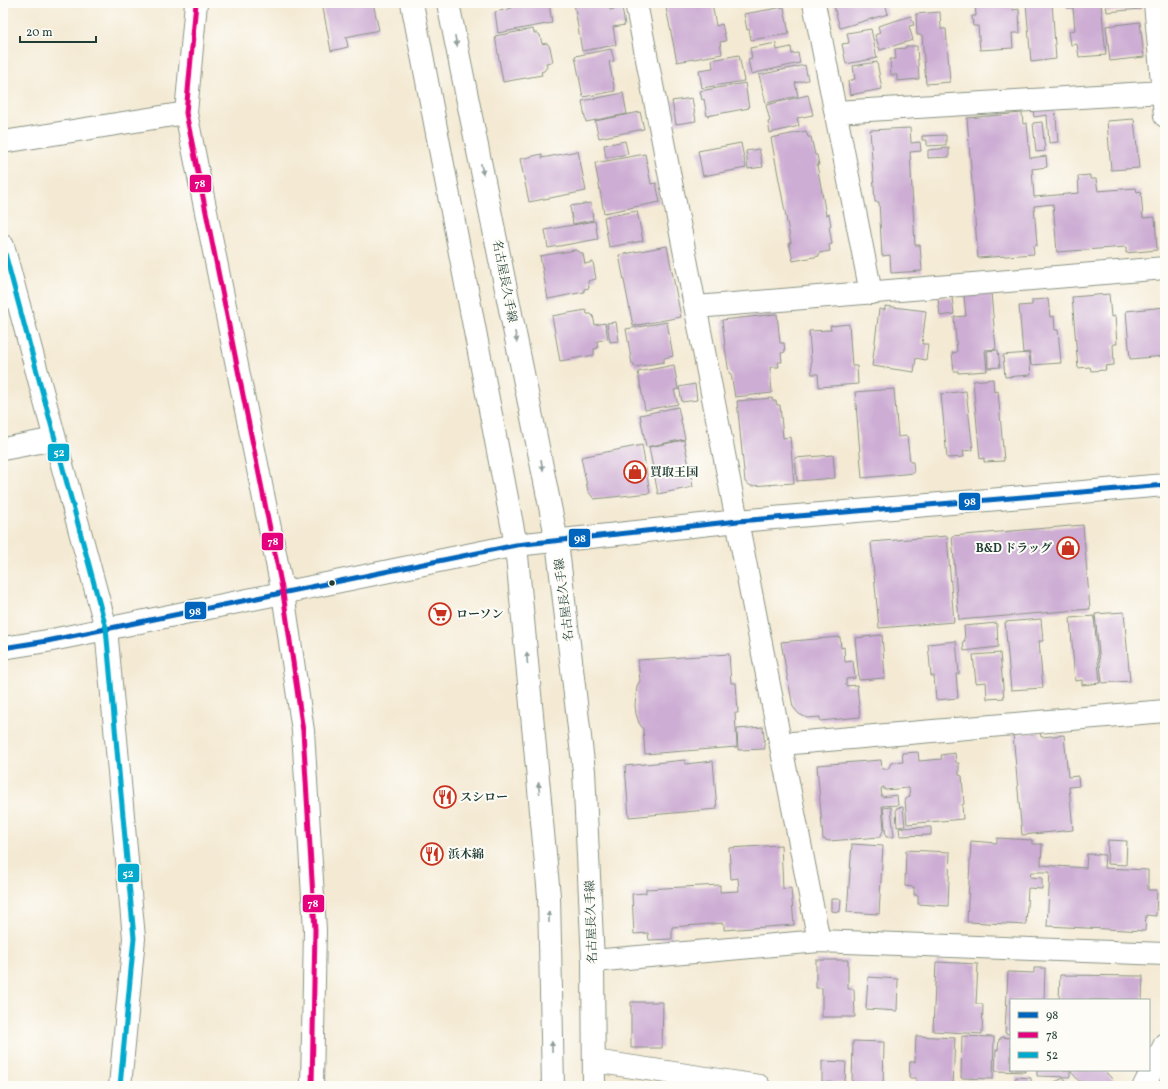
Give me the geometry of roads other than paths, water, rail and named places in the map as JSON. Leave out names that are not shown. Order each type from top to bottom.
[{"type":"street","points":[[196,3],[186,113],[284,593],[303,731],[315,930],[312,1086]]},
{"type":"street","points":[[412,3],[516,545],[549,896],[553,1086]]},
{"type":"street","name":"名古屋長久手線","points":[[448,3],[557,541],[584,771],[593,961],[594,1086]]},
{"type":"street","points":[[636,3],[820,941]]},
{"type":"street","points":[[814,3],[871,293]]},
{"type":"street","points":[[1155,3],[1165,116]]},
{"type":"street","points":[[836,112],[1163,92]]},
{"type":"street","points":[[3,142],[186,113]]},
{"type":"street","points":[[3,246],[106,628],[134,938],[120,1086]]},
{"type":"street","points":[[696,308],[1165,268]]},
{"type":"street","points":[[3,449],[55,439]]},
{"type":"street","points":[[3,648],[47,641],[516,545],[738,521],[1165,485]]},
{"type":"street","points":[[781,744],[1165,711]]},
{"type":"street","points":[[593,961],[820,941],[1165,954]]},
{"type":"street","points":[[1144,1086],[1165,1044]]},
{"type":"street","points":[[594,1061],[759,1086]]},
{"type":"place","name":"買取王国","points":[[635,472]]},
{"type":"place","name":"B&D ドラッグ","points":[[1068,548]]},
{"type":"place","name":"ローソン","points":[[440,614]]},
{"type":"place","name":"スシロー","points":[[445,797]]},
{"type":"place","name":"浜木綿","points":[[432,854]]}]
